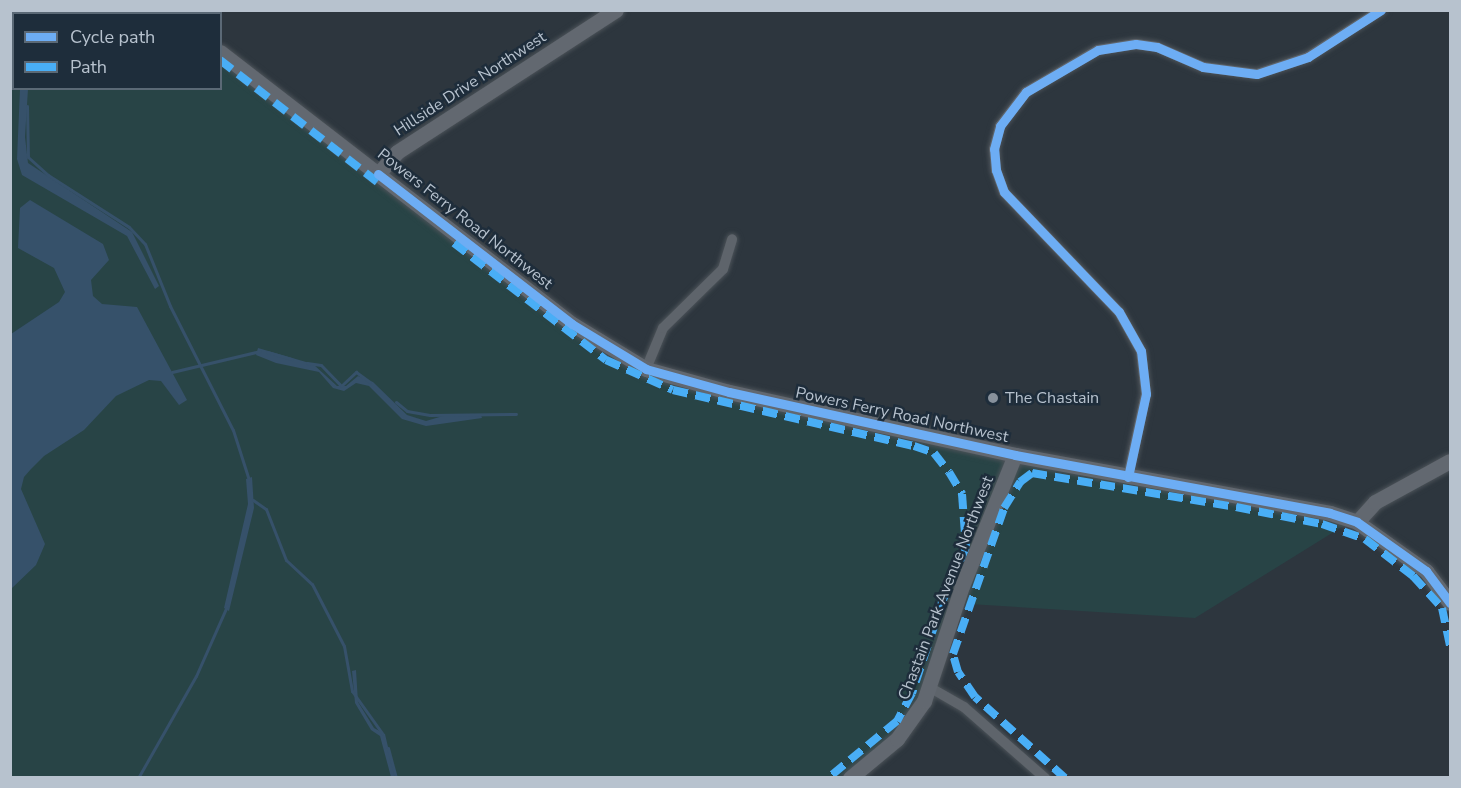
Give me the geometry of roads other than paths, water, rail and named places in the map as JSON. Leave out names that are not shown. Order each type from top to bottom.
[{"type":"street","name":"Hillside Drive Northwest","points":[[378,174],[398,153],[616,10]]},
{"type":"street","points":[[1128,477],[1146,394],[1141,351],[1119,312],[1004,192],[996,170],[994,149],[1000,126],[1026,92],[1098,50],[1136,44],[1157,47],[1220,71],[1257,74],[1308,57],[1381,10]]},
{"type":"street","name":"Powers Ferry Road Northwest","points":[[222,54],[572,324],[646,369],[729,392],[1015,455],[1330,513],[1357,522],[1426,571],[1450,603]]},
{"type":"street","points":[[646,369],[663,328],[723,269],[732,239]]},
{"type":"street","name":"Chastain Park Avenue Northwest","points":[[849,777],[897,739],[916,715],[929,687],[962,586],[1015,455]]},
{"type":"street","points":[[1357,522],[1375,502],[1450,461]]},
{"type":"street","points":[[929,687],[964,707],[1045,777]]},
{"type":"water","points":[[20,90],[28,90],[25,137],[28,163],[132,232],[159,286],[155,289],[127,236],[22,175],[17,159]]},
{"type":"water","points":[[30,200],[103,244],[109,260],[91,280],[93,296],[102,304],[137,307],[187,400],[179,405],[161,381],[149,380],[116,396],[84,430],[44,456],[31,469],[24,477],[21,489],[45,544],[36,565],[11,589],[11,334],[59,302],[65,292],[54,268],[18,248],[20,208]]},
{"type":"water","points":[[258,348],[313,364],[337,386],[346,386],[358,376],[373,382],[407,415],[426,421],[443,416],[481,415],[482,418],[426,426],[402,419],[369,386],[356,383],[344,391],[333,388],[319,372],[276,363],[256,355]]},
{"type":"water","points":[[252,477],[254,508],[229,611],[224,608],[248,504],[246,479]]},
{"type":"water","points":[[356,670],[358,702],[374,728],[385,734],[395,777],[391,777],[380,736],[371,730],[355,703],[352,671]]},
{"type":"waterway","points":[[27,106],[28,157],[48,175],[129,227],[145,244],[170,306],[233,430],[249,480]]},
{"type":"waterway","points":[[172,372],[260,351]]},
{"type":"waterway","points":[[267,352],[292,359]]},
{"type":"waterway","points":[[307,363],[321,365],[341,386],[356,372],[370,382]]},
{"type":"waterway","points":[[396,402],[407,411],[430,415],[516,414]]},
{"type":"waterway","points":[[253,500],[266,509],[286,560],[312,584],[344,646],[352,691],[382,733]]},
{"type":"waterway","points":[[138,778],[196,676],[227,606]]},
{"type":"waterway","points":[[388,748],[396,778]]},
{"type":"place","name":"The Chastain","points":[[993,398]]}]
